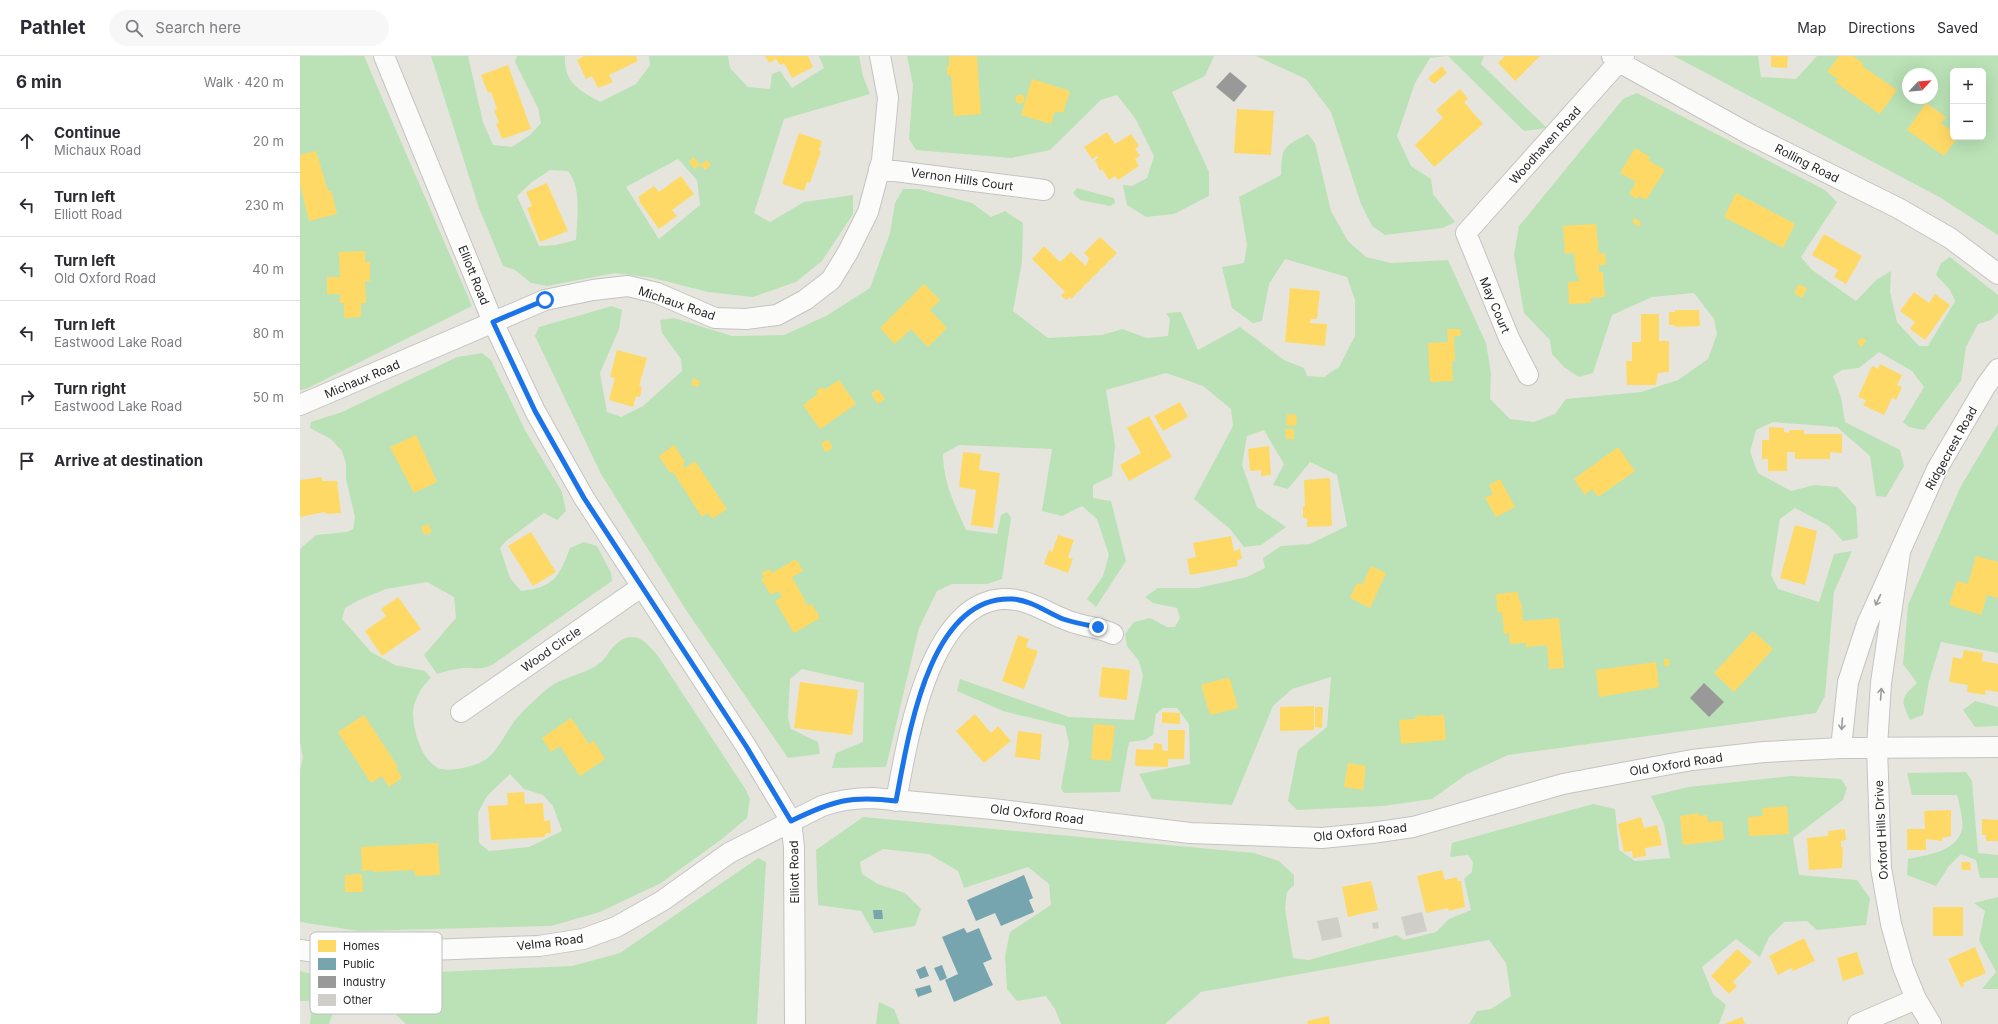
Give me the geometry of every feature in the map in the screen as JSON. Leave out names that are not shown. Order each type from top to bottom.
[{"type":"street","name":"Elliott Road","points":[[384,56],[493,322],[535,411],[584,498],[746,746],[791,821],[794,847],[795,1024]]},
{"type":"street","name":"Michaux Road","points":[[300,405],[545,300],[593,290],[628,286],[657,293],[714,318],[746,319],[777,315],[804,300],[831,280],[848,252],[868,212],[879,168],[888,98],[880,56]]},
{"type":"street","name":"Woodhaven Road","points":[[1466,233],[1619,58]]},
{"type":"street","name":"Rolling Road","points":[[1619,58],[1751,135],[1898,208],[1950,238],[1998,274]]},
{"type":"street","name":"Vernon Hills Court","points":[[879,168],[1044,190]]},
{"type":"street","name":"May Court","points":[[1466,233],[1509,338],[1528,375]]},
{"type":"street","name":"Ridgecrest Road","points":[[1841,748],[1848,682],[1866,624],[1937,469],[1985,387],[1998,369]]},
{"type":"street","name":"Ridgecrest Road","points":[[1877,747],[1881,683],[1900,552]]},
{"type":"street","name":"Wood Circle","points":[[461,712],[641,587]]},
{"type":"street","points":[[896,801],[905,756],[920,697],[930,669],[947,635],[955,624],[973,608],[993,601],[1020,600],[1029,602],[1075,623],[1098,627],[1113,634]]},
{"type":"street","name":"Oxford Hills Drive","points":[[1877,747],[1880,868],[1891,924],[1903,967],[1916,999],[1931,1024]]},
{"type":"street","name":"Old Oxford Road","points":[[791,821],[838,801],[861,798],[993,809],[1190,833],[1322,838],[1372,833],[1413,826],[1562,784],[1692,760],[1764,752],[1841,748],[1998,747]]},
{"type":"street","name":"Velma Road","points":[[442,949],[539,946],[583,940],[616,927],[643,912],[662,901],[729,853],[791,821]]},
{"type":"street","name":"Velma Road","points":[[300,950],[310,951]]},
{"type":"street","points":[[1858,1024],[1916,999]]},
{"type":"green space","points":[[300,56],[364,56],[472,306],[306,389],[300,390]]},
{"type":"green space","points":[[431,56],[468,56],[483,122],[493,145],[512,147],[530,135],[541,123],[538,108],[515,62],[517,56],[565,56],[567,73],[574,85],[600,102],[636,84],[650,65],[649,56],[728,56],[730,68],[748,87],[770,89],[772,74],[780,71],[792,88],[824,68],[819,56],[859,56],[863,76],[870,94],[784,119],[754,213],[770,222],[804,202],[853,195],[853,214],[822,261],[796,282],[753,297],[708,292],[653,278],[615,273],[547,286],[531,283],[515,270],[503,266],[479,208]],"holes":[[[678,159],[697,180],[700,205],[659,239],[626,187]],[[550,170],[568,171],[575,186],[578,204],[576,240],[556,245],[539,246],[517,196],[532,182]]]},
{"type":"green space","points":[[907,56],[1214,56],[1205,76],[1172,92],[1209,172],[1209,196],[1174,214],[1146,217],[1127,205],[1123,185],[1132,186],[1147,178],[1154,156],[1135,118],[1117,95],[1101,100],[1050,150],[1011,158],[916,150],[909,139],[913,85]]},
{"type":"green space","points":[[1256,56],[1447,56],[1430,58],[1415,83],[1397,136],[1411,166],[1431,179],[1433,194],[1455,222],[1443,228],[1385,235],[1372,226],[1361,204],[1331,112],[1306,79]]},
{"type":"green space","points":[[1448,56],[1484,56],[1481,64],[1547,128],[1524,131]]},
{"type":"green space","points":[[1674,56],[1758,56],[1761,77],[1796,79],[1817,56],[1998,56],[1998,235],[1941,198]]},
{"type":"green space","points":[[1637,93],[1825,190],[1837,202],[1801,257],[1812,270],[1856,301],[1876,280],[1891,271],[1890,292],[1897,322],[1919,346],[1928,346],[1955,301],[1950,290],[1936,275],[1941,263],[1950,257],[1998,295],[1998,313],[1991,320],[1978,324],[1966,347],[1961,381],[1924,430],[1909,427],[1903,422],[1924,387],[1912,371],[1879,352],[1859,368],[1842,370],[1833,376],[1841,397],[1845,422],[1900,450],[1904,466],[1886,497],[1876,496],[1870,456],[1837,427],[1773,422],[1756,430],[1750,452],[1758,473],[1791,491],[1815,485],[1838,487],[1856,507],[1858,538],[1843,541],[1829,526],[1795,508],[1780,519],[1771,575],[1778,589],[1819,602],[1834,554],[1852,551],[1834,592],[1825,696],[1816,713],[1508,755],[1467,774],[1432,799],[1383,806],[1297,810],[1288,801],[1298,750],[1327,727],[1331,677],[1292,689],[1273,706],[1232,805],[1152,799],[1139,774],[1190,764],[1189,724],[1177,708],[1163,708],[1156,714],[1153,735],[1145,740],[1129,742],[1120,792],[1064,793],[1061,788],[1069,743],[1065,726],[1003,711],[957,691],[960,679],[1069,717],[1134,720],[1143,676],[1139,661],[1127,646],[1125,634],[1134,622],[1150,618],[1167,627],[1175,627],[1180,618],[1177,608],[1153,603],[1145,597],[1158,588],[1198,588],[1247,577],[1265,568],[1263,558],[1281,546],[1310,544],[1347,526],[1337,475],[1310,462],[1288,489],[1273,485],[1284,464],[1264,430],[1247,436],[1242,465],[1257,507],[1286,527],[1261,545],[1244,547],[1230,529],[1194,499],[1233,426],[1231,409],[1203,386],[1166,373],[1106,390],[1115,445],[1112,476],[1093,485],[1093,498],[1111,501],[1126,561],[1096,607],[1087,599],[1103,576],[1109,555],[1097,519],[1082,506],[1062,516],[1042,511],[1052,449],[959,445],[943,454],[947,484],[966,530],[997,534],[1001,515],[1007,512],[1011,518],[1002,579],[987,584],[952,584],[937,591],[919,628],[886,767],[832,768],[836,753],[863,742],[864,683],[802,669],[790,679],[788,718],[791,729],[818,742],[820,754],[788,758],[686,610],[601,474],[535,336],[539,327],[612,306],[622,310],[619,329],[600,373],[607,412],[621,417],[643,406],[682,371],[681,359],[662,333],[660,320],[674,318],[732,336],[784,335],[826,316],[870,288],[890,233],[895,203],[903,189],[919,189],[972,203],[991,217],[1005,211],[1023,223],[1022,262],[1013,311],[1048,338],[1102,335],[1122,329],[1147,338],[1168,336],[1170,319],[1166,313],[1181,312],[1198,350],[1240,327],[1284,360],[1304,368],[1307,376],[1324,377],[1339,367],[1355,336],[1355,300],[1347,277],[1285,259],[1269,284],[1262,321],[1253,323],[1232,308],[1222,267],[1244,263],[1247,245],[1239,197],[1281,175],[1282,158],[1286,148],[1293,142],[1308,134],[1315,143],[1331,211],[1348,241],[1366,257],[1391,263],[1448,260],[1486,343],[1491,373],[1490,399],[1510,419],[1534,422],[1555,414],[1566,399],[1641,392],[1678,380],[1708,359],[1717,334],[1714,319],[1694,293],[1652,297],[1612,315],[1593,373],[1579,377],[1564,367],[1552,354],[1550,340],[1524,313],[1514,255],[1519,226],[1623,99]]},
{"type":"green space","points":[[1077,188],[1114,198],[1115,203],[1110,206],[1080,200],[1073,193]]},
{"type":"green space","points":[[482,353],[491,360],[526,432],[562,492],[566,511],[557,520],[544,513],[506,541],[500,548],[510,578],[521,591],[541,587],[554,579],[559,573],[570,548],[584,542],[597,546],[611,573],[612,581],[492,665],[481,668],[456,669],[437,674],[424,655],[456,618],[454,597],[427,582],[386,589],[359,600],[345,608],[342,619],[371,652],[395,665],[425,671],[431,678],[419,693],[413,712],[416,735],[427,758],[438,768],[449,770],[469,766],[485,760],[498,747],[516,719],[547,689],[563,680],[596,666],[614,646],[627,638],[633,637],[643,641],[658,656],[746,790],[750,799],[747,818],[722,839],[661,883],[600,912],[551,926],[359,931],[300,922],[300,771],[303,758],[300,742],[300,549],[316,535],[347,532],[353,529],[355,517],[346,479],[346,464],[342,451],[331,439],[310,428],[311,422],[342,412],[457,357]],"holes":[[[510,774],[524,789],[543,795],[553,806],[562,831],[529,847],[489,851],[479,843],[478,813],[487,796]]]},
{"type":"green space","points":[[1998,424],[1998,653],[1941,642],[1929,681],[1923,715],[1910,720],[1905,707],[1904,699],[1908,692],[1917,683],[1903,664],[1908,605],[1961,486]]},
{"type":"green space","points":[[1975,701],[1998,707],[1998,726],[1975,727],[1963,710]]},
{"type":"green space","points":[[1966,772],[1972,781],[1978,853],[1998,855],[1998,878],[1980,878],[1976,860],[1961,854],[1949,866],[1936,886],[1907,875],[1908,859],[1932,854],[1947,848],[1959,837],[1962,829],[1962,822],[1957,795],[1912,795],[1907,773]]},
{"type":"green space","points":[[1791,776],[1841,779],[1847,788],[1843,800],[1793,838],[1799,875],[1857,880],[1870,898],[1866,925],[1817,930],[1807,921],[1784,922],[1769,937],[1760,957],[1736,939],[1702,967],[1713,994],[1726,1005],[1719,1024],[1469,1024],[1477,1011],[1491,1009],[1511,996],[1506,963],[1489,940],[1201,992],[1165,1024],[1061,1024],[1055,1009],[1046,996],[1017,1001],[1007,989],[1005,956],[1010,932],[1051,905],[1049,884],[1028,867],[964,888],[958,871],[929,854],[883,849],[860,862],[862,874],[878,884],[905,893],[921,909],[915,926],[874,933],[861,911],[818,905],[816,850],[863,817],[1254,853],[1279,861],[1294,875],[1294,885],[1287,892],[1285,909],[1293,958],[1309,960],[1397,935],[1404,940],[1436,932],[1449,919],[1471,910],[1464,879],[1472,872],[1473,862],[1468,855],[1450,857],[1452,843],[1593,804],[1615,809],[1619,850],[1635,861],[1670,858],[1664,824],[1651,796],[1688,787]]},
{"type":"green space","points":[[758,858],[766,862],[757,1024],[406,1024],[395,1014],[442,1014],[442,972],[572,966],[620,953]]},
{"type":"green space","points":[[1998,897],[1998,989],[1982,989],[1996,972],[1979,940],[1985,911],[1974,903]]},
{"type":"green space","points":[[300,971],[310,974],[310,1008],[309,1001],[300,1001]]},
{"type":"green space","points":[[879,1002],[894,1009],[900,1024],[876,1024]]},
{"type":"green space","points":[[311,1014],[332,1014],[329,1024],[310,1024]]},
{"type":"building: Homes","points":[[584,56],[636,56],[638,61],[609,75],[613,82],[598,88],[592,76],[586,79],[577,60]]},
{"type":"building: Homes","points":[[765,56],[808,56],[813,67],[792,78],[784,63],[780,65],[776,59],[769,63]]},
{"type":"building: Homes","points":[[949,56],[977,56],[981,114],[954,116],[951,75],[947,75]]},
{"type":"building: Homes","points":[[1505,56],[1540,56],[1515,81],[1498,63]]},
{"type":"building: Homes","points":[[1771,56],[1788,56],[1787,68],[1771,67]]},
{"type":"building: Homes","points":[[1839,56],[1853,56],[1864,64],[1862,66],[1897,90],[1880,114],[1835,82],[1838,79],[1827,72]]},
{"type":"building: Homes","points":[[508,65],[531,129],[502,139],[496,124],[499,123],[494,110],[497,109],[491,92],[488,93],[481,75]]},
{"type":"building: Homes","points":[[1442,66],[1447,73],[1434,84],[1428,78]]},
{"type":"building: Homes","points":[[1032,79],[1070,91],[1063,113],[1055,111],[1051,124],[1021,115]]},
{"type":"building: Homes","points":[[1460,89],[1468,99],[1464,102],[1483,124],[1434,167],[1415,145],[1443,118],[1436,110]]},
{"type":"building: Homes","points":[[1018,95],[1022,95],[1024,99],[1022,103],[1018,103],[1016,101],[1016,97]]},
{"type":"building: Homes","points":[[1925,104],[1927,104],[1946,117],[1941,123],[1950,130],[1950,140],[1956,140],[1944,156],[1907,130]]},
{"type":"building: Homes","points":[[1237,109],[1274,111],[1271,155],[1234,153]]},
{"type":"building: Homes","points":[[1107,132],[1115,144],[1131,134],[1139,146],[1135,149],[1140,156],[1135,159],[1139,166],[1118,180],[1115,176],[1109,180],[1102,169],[1100,171],[1095,160],[1098,158],[1097,156],[1092,159],[1084,147]]},
{"type":"building: Homes","points":[[799,133],[822,141],[819,150],[821,151],[810,183],[807,182],[804,191],[782,184]]},
{"type":"building: Homes","points":[[1635,148],[1650,157],[1648,160],[1665,170],[1646,200],[1639,196],[1637,199],[1629,194],[1636,182],[1620,173]]},
{"type":"building: Homes","points":[[316,151],[328,191],[331,190],[337,214],[309,221],[300,184],[300,155]]},
{"type":"building: Homes","points":[[694,157],[700,165],[694,169],[689,161]]},
{"type":"building: Homes","points":[[707,160],[711,165],[705,170],[700,165]]},
{"type":"building: Homes","points":[[681,176],[694,194],[672,210],[677,216],[659,229],[639,201],[640,200],[638,197],[654,186],[659,192]]},
{"type":"building: Homes","points":[[547,183],[568,231],[540,242],[527,208],[532,206],[526,192]]},
{"type":"building: Homes","points":[[1736,193],[1795,224],[1783,248],[1724,217]]},
{"type":"building: Homes","points":[[1635,218],[1641,223],[1639,227],[1632,222]]},
{"type":"building: Homes","points":[[1596,224],[1599,254],[1605,253],[1606,265],[1599,265],[1599,272],[1603,272],[1605,297],[1591,298],[1591,303],[1569,304],[1568,282],[1579,281],[1578,275],[1576,275],[1574,253],[1565,254],[1563,226]]},
{"type":"building: Homes","points":[[1824,234],[1862,256],[1846,284],[1834,277],[1838,270],[1812,255]]},
{"type":"building: Homes","points":[[1100,237],[1117,253],[1071,299],[1069,297],[1066,300],[1061,295],[1065,292],[1032,259],[1044,246],[1060,262],[1071,252],[1086,266],[1089,258],[1084,253]]},
{"type":"building: Homes","points":[[365,251],[365,262],[370,262],[370,281],[365,281],[366,303],[361,303],[361,317],[344,318],[344,303],[340,303],[340,294],[327,294],[327,277],[340,277],[339,252]]},
{"type":"building: Homes","points":[[924,284],[940,300],[930,310],[947,328],[928,347],[911,329],[895,344],[880,328]]},
{"type":"building: Homes","points":[[1799,284],[1807,288],[1802,298],[1794,293]]},
{"type":"building: Homes","points":[[1290,288],[1320,291],[1317,319],[1311,319],[1310,323],[1327,324],[1325,346],[1285,342]]},
{"type":"building: Homes","points":[[1914,292],[1929,303],[1935,294],[1950,305],[1925,340],[1910,329],[1915,322],[1900,311]]},
{"type":"building: Homes","points":[[1675,310],[1699,310],[1700,326],[1675,327],[1675,325],[1669,325],[1669,312],[1675,312]]},
{"type":"building: Homes","points":[[1641,314],[1659,314],[1659,341],[1669,341],[1669,372],[1658,373],[1656,385],[1627,385],[1626,361],[1632,361],[1632,342],[1641,342]]},
{"type":"building: Homes","points":[[1447,329],[1460,329],[1461,336],[1454,336],[1455,361],[1452,361],[1453,381],[1430,382],[1428,343],[1448,342]]},
{"type":"building: Homes","points":[[1862,337],[1866,341],[1862,347],[1857,343]]},
{"type":"building: Homes","points":[[617,350],[647,358],[639,386],[642,387],[640,397],[636,396],[633,407],[609,400],[615,378],[610,377]]},
{"type":"building: Homes","points":[[1880,364],[1902,375],[1897,385],[1902,387],[1896,400],[1892,398],[1884,415],[1863,405],[1866,400],[1858,397],[1872,366],[1878,369]]},
{"type":"building: Homes","points":[[693,378],[700,381],[698,387],[691,385]]},
{"type":"building: Homes","points":[[839,380],[856,404],[820,429],[803,405],[818,394],[816,391],[822,387],[824,390]]},
{"type":"building: Homes","points":[[878,389],[885,399],[878,404],[871,393]]},
{"type":"building: Homes","points":[[1180,402],[1188,417],[1163,431],[1154,416]]},
{"type":"building: Homes","points":[[1287,414],[1297,415],[1296,426],[1286,425]]},
{"type":"building: Homes","points":[[1149,416],[1172,457],[1129,481],[1120,465],[1141,453],[1127,428]]},
{"type":"building: Homes","points":[[1769,427],[1784,428],[1784,432],[1789,433],[1789,430],[1804,430],[1804,434],[1842,434],[1842,453],[1830,452],[1830,459],[1795,459],[1795,452],[1787,452],[1787,471],[1768,471],[1768,459],[1762,459],[1762,440],[1769,440]]},
{"type":"building: Homes","points":[[1285,429],[1294,429],[1294,439],[1286,439]]},
{"type":"building: Homes","points":[[416,435],[437,482],[414,493],[390,447]]},
{"type":"building: Homes","points":[[828,440],[833,448],[825,452],[821,443]]},
{"type":"building: Homes","points":[[674,445],[685,462],[682,464],[685,468],[695,461],[727,509],[712,519],[708,513],[702,517],[675,475],[672,471],[670,473],[659,456]]},
{"type":"building: Homes","points":[[1269,446],[1271,475],[1261,476],[1261,470],[1250,471],[1248,449]]},
{"type":"building: Homes","points":[[1618,447],[1635,471],[1598,497],[1592,489],[1585,495],[1574,479]]},
{"type":"building: Homes","points":[[963,452],[981,454],[979,470],[1000,473],[993,528],[971,525],[976,490],[959,487]]},
{"type":"building: Homes","points":[[322,477],[322,481],[337,481],[341,513],[326,514],[325,512],[300,517],[300,480]]},
{"type":"building: Homes","points":[[1330,478],[1332,526],[1307,527],[1307,518],[1303,518],[1303,506],[1305,506],[1304,480]]},
{"type":"building: Homes","points":[[1500,479],[1515,507],[1496,517],[1485,498],[1493,494],[1489,485]]},
{"type":"building: Homes","points":[[428,524],[432,532],[424,535],[421,527]]},
{"type":"building: Homes","points":[[1795,525],[1817,531],[1805,585],[1780,578]]},
{"type":"building: Homes","points":[[531,532],[556,572],[533,586],[508,546]]},
{"type":"building: Homes","points":[[1058,535],[1074,540],[1068,557],[1073,559],[1068,573],[1044,564],[1049,550],[1052,552]]},
{"type":"building: Homes","points":[[1231,536],[1234,551],[1240,549],[1242,559],[1237,560],[1238,566],[1190,575],[1187,559],[1196,557],[1193,543]]},
{"type":"building: Homes","points":[[1976,556],[1998,562],[1998,598],[1987,595],[1981,615],[1949,605],[1957,581],[1968,584]]},
{"type":"building: Homes","points":[[796,559],[803,571],[792,577],[808,606],[812,604],[820,618],[794,633],[775,601],[782,597],[778,591],[771,595],[761,579],[764,577],[762,573],[769,569],[772,573]]},
{"type":"building: Homes","points":[[1371,566],[1386,573],[1370,608],[1350,598],[1357,583],[1362,585]]},
{"type":"building: Homes","points":[[1518,592],[1519,601],[1521,601],[1523,621],[1559,618],[1564,668],[1549,669],[1547,645],[1526,647],[1526,643],[1510,644],[1509,633],[1504,634],[1502,612],[1498,613],[1496,594]]},
{"type":"building: Homes","points":[[398,597],[421,629],[382,656],[365,631],[386,616],[381,609]]},
{"type":"building: Homes","points":[[1753,631],[1773,649],[1734,692],[1714,673]]},
{"type":"building: Homes","points":[[1018,635],[1029,639],[1026,647],[1038,651],[1024,689],[1002,681]]},
{"type":"building: Homes","points":[[1964,650],[1983,653],[1982,661],[1998,664],[1998,692],[1986,690],[1985,695],[1967,692],[1968,685],[1949,682],[1953,657],[1962,659]]},
{"type":"building: Homes","points":[[1664,659],[1669,659],[1669,666],[1664,666]]},
{"type":"building: Homes","points":[[1656,662],[1659,687],[1599,697],[1596,670]]},
{"type":"building: Homes","points":[[1102,667],[1130,670],[1127,700],[1099,697]]},
{"type":"building: Homes","points":[[1227,678],[1230,679],[1238,708],[1210,715],[1201,685]]},
{"type":"building: Homes","points":[[800,682],[858,690],[852,735],[794,728]]},
{"type":"building: Homes","points":[[1314,706],[1314,730],[1280,731],[1280,707]]},
{"type":"building: Homes","points":[[1315,707],[1323,707],[1322,728],[1315,727]]},
{"type":"building: Homes","points":[[1162,712],[1180,713],[1180,724],[1162,723]]},
{"type":"building: Homes","points":[[975,714],[991,733],[998,726],[1011,741],[984,763],[956,731]]},
{"type":"building: Homes","points":[[364,715],[398,767],[396,768],[402,778],[389,787],[382,776],[371,783],[338,732]]},
{"type":"building: Homes","points":[[1444,715],[1446,740],[1401,744],[1399,720],[1416,719],[1415,716]]},
{"type":"building: Homes","points":[[571,718],[589,744],[594,741],[605,759],[580,776],[560,746],[551,752],[542,738]]},
{"type":"building: Homes","points":[[1094,724],[1115,726],[1111,761],[1091,759]]},
{"type":"building: Homes","points":[[1168,730],[1185,730],[1184,759],[1168,759],[1168,767],[1135,766],[1136,749],[1153,750],[1154,743],[1162,744],[1162,750],[1168,751]]},
{"type":"building: Homes","points":[[1018,731],[1042,734],[1040,760],[1015,757]]},
{"type":"building: Homes","points":[[1348,763],[1366,766],[1363,790],[1344,787]]},
{"type":"building: Homes","points":[[524,792],[525,804],[543,803],[544,821],[550,820],[551,833],[545,834],[545,837],[491,840],[488,806],[508,805],[507,793]]},
{"type":"building: Homes","points":[[1787,806],[1789,834],[1749,836],[1748,817],[1763,816],[1762,808]]},
{"type":"building: Homes","points":[[1951,810],[1951,836],[1942,838],[1942,841],[1926,839],[1926,850],[1907,850],[1907,829],[1925,829],[1924,811]]},
{"type":"building: Homes","points":[[1699,813],[1699,816],[1707,815],[1708,822],[1722,821],[1724,840],[1683,845],[1680,816]]},
{"type":"building: Homes","points":[[1641,817],[1644,828],[1657,825],[1662,845],[1645,848],[1646,856],[1633,858],[1632,851],[1624,852],[1618,824]]},
{"type":"building: Homes","points":[[1982,819],[1998,820],[1998,841],[1986,841],[1986,835],[1982,835]]},
{"type":"building: Homes","points":[[1845,829],[1846,840],[1841,841],[1841,847],[1843,847],[1842,868],[1809,870],[1807,838],[1828,836],[1828,831]]},
{"type":"building: Homes","points":[[438,843],[440,875],[415,876],[414,870],[373,872],[373,870],[362,871],[361,847]]},
{"type":"building: Homes","points":[[1961,862],[1970,862],[1971,870],[1962,870]]},
{"type":"building: Homes","points":[[1442,870],[1445,880],[1457,877],[1458,881],[1461,881],[1465,907],[1449,911],[1448,908],[1426,913],[1417,876]]},
{"type":"building: Homes","points":[[362,874],[363,892],[345,892],[345,875]]},
{"type":"building: Homes","points":[[1371,881],[1378,910],[1348,917],[1342,887]]},
{"type":"building: Homes","points":[[1933,907],[1963,907],[1963,936],[1933,936]]},
{"type":"building: Homes","points":[[1804,938],[1815,961],[1793,971],[1791,968],[1778,975],[1769,956]]},
{"type":"building: Homes","points":[[1975,947],[1986,973],[1963,983],[1964,986],[1961,987],[1948,959]]},
{"type":"building: Homes","points":[[1737,949],[1752,962],[1733,982],[1737,986],[1729,994],[1711,976]]},
{"type":"building: Homes","points":[[1857,952],[1864,974],[1843,981],[1837,958]]},
{"type":"building: Homes","points":[[1329,1016],[1330,1024],[1308,1024],[1307,1021]]},
{"type":"building: Homes","points":[[1742,1017],[1745,1024],[1724,1024]]},
{"type":"building: Public","points":[[1024,875],[1033,898],[1029,900],[1034,912],[1001,926],[995,913],[976,921],[967,900]]},
{"type":"building: Public","points":[[873,910],[882,910],[883,919],[874,919]]},
{"type":"building: Public","points":[[964,928],[967,933],[979,928],[992,959],[983,963],[993,985],[954,1002],[945,980],[958,974],[942,937]]},
{"type":"building: Public","points":[[942,965],[947,978],[940,981],[934,968]]},
{"type":"building: Public","points":[[925,966],[929,976],[920,979],[916,970]]},
{"type":"building: Public","points":[[930,985],[932,992],[918,997],[915,989]]},
{"type":"building: Industry","points":[[1230,72],[1247,86],[1234,102],[1216,87]]},
{"type":"building: Industry","points":[[1704,683],[1724,702],[1709,717],[1690,698]]},
{"type":"building: Other","points":[[1422,912],[1427,931],[1406,936],[1401,917]]},
{"type":"building: Other","points":[[1338,917],[1342,937],[1322,941],[1317,921]]},
{"type":"building: Other","points":[[1378,922],[1379,928],[1373,929],[1372,923]]},
{"type":"route","points":[[545,300],[493,322],[535,411],[584,498],[746,746],[791,821],[822,806],[838,801],[856,798],[873,798],[896,801],[905,756],[920,697],[930,669],[947,635],[955,624],[973,608],[1002,599],[1020,600],[1029,602],[1050,613],[1075,623],[1098,627]]}]
